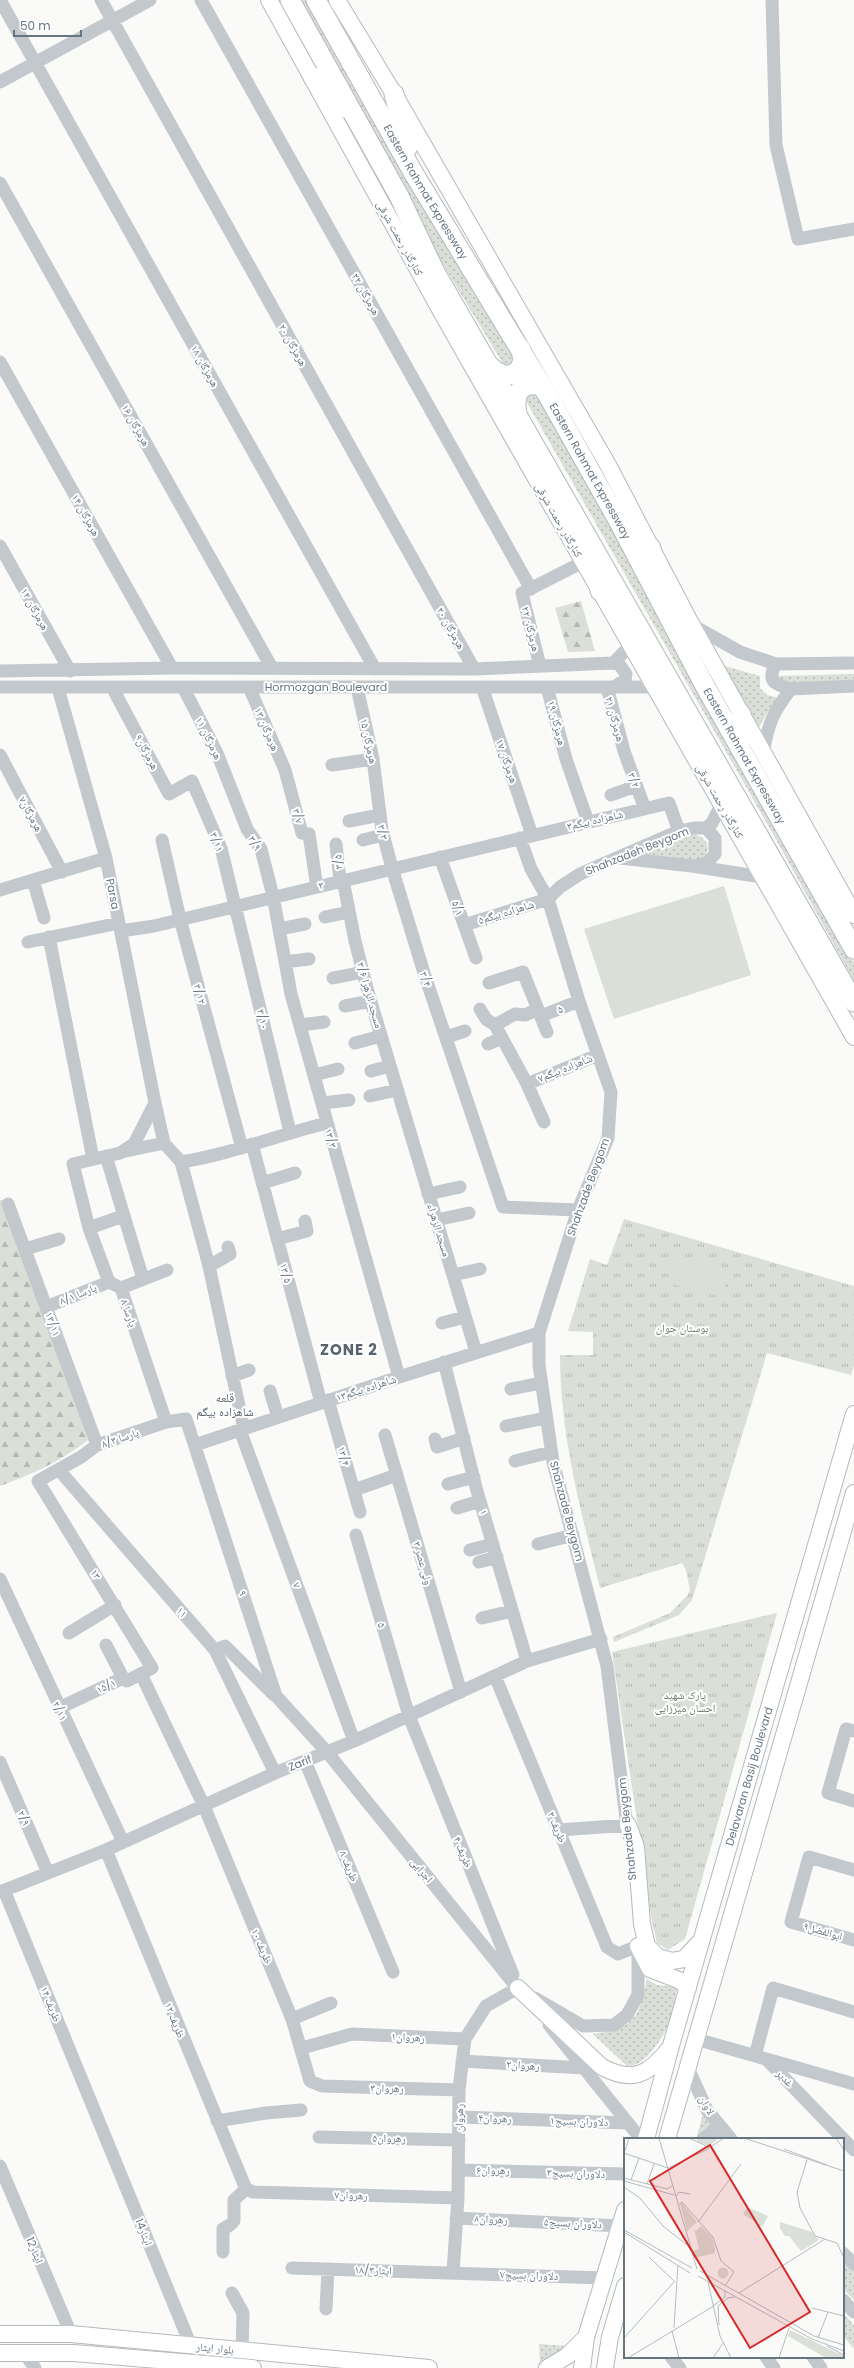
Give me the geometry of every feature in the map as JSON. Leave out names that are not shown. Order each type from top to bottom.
[{"type":"highway","points":[[290,0],[399,196],[435,272],[592,542],[854,1002]]},
{"type":"highway","name":"Eastern Rahmat Expressway","points":[[316,0],[414,174],[547,394],[619,522],[740,749],[854,949]]},
{"type":"highway","points":[[312,77],[359,125]]},
{"type":"highway","points":[[394,94],[414,174]]},
{"type":"highway","points":[[490,366],[497,373],[506,376],[515,373],[522,366],[524,356],[520,348]]},
{"type":"highway","points":[[517,413],[515,403],[517,394],[524,387],[533,384],[542,386],[547,394]]},
{"type":"highway","points":[[619,522],[651,548]]},
{"type":"highway","points":[[592,542],[600,591]]},
{"type":"highway","points":[[740,749],[741,714]]},
{"type":"main road","name":"کنارگذر رحمت شرقی","points":[[269,0],[443,316],[653,687],[854,1037]]},
{"type":"main road","points":[[337,0],[394,94],[608,465],[692,625],[854,915]]},
{"type":"main road","name":"Delavaran Basij Boulevard","points":[[646,2138],[702,1938],[854,1414]]},
{"type":"main road","name":"Delavaran Basij Boulevard","points":[[667,2138],[854,1493]]},
{"type":"main road","points":[[795,1617],[816,1623]]},
{"type":"main road","points":[[628,1825],[636,1847],[642,1924],[647,1946],[658,1957],[666,1960],[678,1960],[688,1956],[702,1938]]},
{"type":"main road","points":[[638,1946],[650,1969],[681,1981],[688,1988]]},
{"type":"main road","points":[[518,1988],[602,2068],[613,2073],[623,2076],[643,2073],[658,2062],[671,2048]]},
{"type":"main road","points":[[582,2368],[586,2337],[624,2213]]},
{"type":"main road","points":[[605,2368],[610,2337],[624,2293]]},
{"type":"main road","name":"بلوار ایثار","points":[[0,2334],[71,2334],[429,2368]]},
{"type":"main road","points":[[547,2368],[567,2356],[586,2337]]},
{"type":"main road","points":[[609,2368],[610,2337]]},
{"type":"main road","name":"بلوار ایثار","points":[[0,2353],[74,2353],[253,2368]]},
{"type":"street","name":"هرمزگان ۱۸","points":[[0,0],[375,669]]},
{"type":"street","name":"هرمزگان ۲۰","points":[[101,0],[474,669]]},
{"type":"street","points":[[0,82],[150,0]]},
{"type":"street","name":"هرمزگان ۲۲","points":[[202,0],[526,591],[540,666]]},
{"type":"street","points":[[772,0],[776,145],[798,239],[854,229]]},
{"type":"street","name":"هرمزگان ۱۶","points":[[0,183],[272,668]]},
{"type":"street","name":"هرمزگان ۱۴","points":[[0,362],[172,668]]},
{"type":"street","name":"هرمزگان ۱۲","points":[[0,546],[70,671]]},
{"type":"street","points":[[526,591],[583,562]]},
{"type":"street","points":[[692,625],[740,652],[776,664],[854,663]]},
{"type":"street","points":[[611,687],[625,680],[626,674],[619,664],[613,662],[630,646]]},
{"type":"street","name":"Hormozgan Boulevard","points":[[0,671],[70,671],[172,668],[474,669],[613,662]]},
{"type":"street","points":[[776,664],[771,672],[772,680],[778,686],[791,689],[854,686]]},
{"type":"street","name":"Hormozgan Boulevard","points":[[0,687],[653,687]]},
{"type":"street","name":"هرمزگان۹","points":[[112,687],[169,794],[192,781]]},
{"type":"street","name":"هرمزگان ۱۱","points":[[183,687],[217,753],[232,791]]},
{"type":"street","name":"هرمزگان ۱۳","points":[[249,687],[285,770]]},
{"type":"street","name":"هرمزگان ۱۵","points":[[357,687],[374,759],[377,795]]},
{"type":"street","name":"هرمزگان ۱۷","points":[[482,687],[526,836],[531,869],[548,899]]},
{"type":"street","name":"هرمزگان ۱۹","points":[[548,687],[566,759],[588,822]]},
{"type":"street","name":"هرمزگان ۲۱","points":[[611,687],[624,751]]},
{"type":"street","name":"Parsa","points":[[58,688],[106,858],[164,1143],[181,1162]]},
{"type":"street","points":[[763,754],[769,723],[791,689]]},
{"type":"street","name":"۳/۲","points":[[624,751],[645,809]]},
{"type":"street","name":"هرمزگان۷","points":[[0,755],[62,872]]},
{"type":"street","points":[[332,765],[374,759]]},
{"type":"street","name":"۳/۷","points":[[285,770],[302,833],[309,834],[316,881]]},
{"type":"street","name":"۳/۱۱","points":[[192,781],[221,848],[235,906]]},
{"type":"street","points":[[611,795],[636,786]]},
{"type":"street","name":"۳/۹","points":[[232,791],[247,829],[261,849],[273,896]]},
{"type":"street","name":"۳/۳","points":[[377,795],[383,835],[392,868]]},
{"type":"street","name":"۳شاهزاده بیگم","points":[[526,836],[669,803],[679,831]]},
{"type":"street","points":[[692,866],[707,863],[715,854],[715,838],[706,828],[712,823],[721,805]]},
{"type":"street","points":[[349,821],[380,815]]},
{"type":"street","name":"Shahzadeh Beygom","points":[[548,899],[560,887],[580,874],[679,831],[694,828],[706,828]]},
{"type":"street","points":[[363,840],[383,835]]},
{"type":"street","name":"۳","points":[[28,942],[49,937],[180,919],[526,836]]},
{"type":"street","name":"۳/۱۲","points":[[162,840],[180,919],[247,1146]]},
{"type":"street","name":"۳/۵","points":[[336,844],[342,880]]},
{"type":"street","name":"۵/۱","points":[[440,857],[476,958]]},
{"type":"street","points":[[0,890],[106,858]]},
{"type":"street","points":[[619,858],[692,866],[762,877]]},
{"type":"street","name":"۳/۴","points":[[392,868],[463,1089],[503,1207],[578,1210]]},
{"type":"street","points":[[33,880],[44,918]]},
{"type":"street","name":"مسجد الزهرا ۳/۶","points":[[342,880],[363,972],[403,1109]]},
{"type":"street","name":"۱۳/۳","points":[[273,896],[285,962],[300,1025],[399,1377]]},
{"type":"street","name":"شاهزاده بیگم۵","points":[[464,925],[548,899]]},
{"type":"street","name":"Shahzade Beygom","points":[[518,1988],[583,2026],[614,2025],[627,2015],[638,1995],[638,1946],[628,1825],[617,1728],[601,1639],[551,1452],[541,1383],[538,1333],[578,1210],[608,1138],[611,1092],[579,1001],[548,899]]},
{"type":"street","name":"۳/۱۰","points":[[235,906],[290,1132]]},
{"type":"street","points":[[326,918],[349,912]]},
{"type":"street","points":[[279,929],[305,924]]},
{"type":"street","points":[[49,937],[93,1159]]},
{"type":"street","points":[[285,962],[309,959]]},
{"type":"street","points":[[333,978],[363,972]]},
{"type":"street","points":[[489,983],[523,972],[547,1032]]},
{"type":"street","points":[[345,1006],[371,1001]]},
{"type":"street","name":"۵","points":[[495,1025],[514,1014],[525,1015],[539,1013],[579,1001]]},
{"type":"street","points":[[480,1009],[486,1019],[495,1025],[527,1084]]},
{"type":"street","points":[[300,1025],[324,1022]]},
{"type":"street","points":[[446,1037],[465,1031]]},
{"type":"street","points":[[355,1043],[381,1036]]},
{"type":"street","points":[[488,1044],[502,1038]]},
{"type":"street","name":"شاهزاده بیگم۷","points":[[544,1122],[527,1084],[598,1055]]},
{"type":"street","points":[[371,1071],[390,1066]]},
{"type":"street","points":[[314,1075],[338,1069]]},
{"type":"street","points":[[370,1096],[397,1090]]},
{"type":"street","points":[[322,1103],[349,1100]]},
{"type":"street","points":[[120,1153],[134,1144],[155,1103]]},
{"type":"street","name":"مسجد الزهراء","points":[[403,1109],[476,1352]]},
{"type":"street","points":[[181,1162],[213,1157],[290,1132],[327,1123]]},
{"type":"street","points":[[109,1282],[90,1228],[73,1164],[164,1143]]},
{"type":"street","name":"۱۳/۵","points":[[247,1146],[262,1182],[324,1402]]},
{"type":"street","points":[[106,1156],[143,1279]]},
{"type":"street","name":"۷","points":[[181,1162],[209,1266],[242,1429],[354,1741]]},
{"type":"street","points":[[262,1182],[295,1173]]},
{"type":"street","points":[[428,1194],[460,1187]]},
{"type":"street","name":"۱۳/۱۱","points":[[8,1204],[97,1445]]},
{"type":"street","points":[[436,1220],[469,1213]]},
{"type":"street","points":[[90,1228],[123,1216]]},
{"type":"street","points":[[277,1239],[307,1231],[304,1221]]},
{"type":"street","points":[[25,1249],[59,1239]]},
{"type":"street","points":[[209,1266],[230,1254],[228,1247]]},
{"type":"street","points":[[453,1275],[480,1269]]},
{"type":"street","points":[[121,1288],[167,1270]]},
{"type":"street","name":"۸ پارسا","points":[[109,1282],[121,1288],[166,1422]]},
{"type":"street","name":"۸/۱ پارسا","points":[[46,1307],[109,1282]]},
{"type":"street","points":[[442,1323],[465,1317]]},
{"type":"street","name":"شاهزاده بیگم۱۳","points":[[195,1445],[444,1362],[538,1333]]},
{"type":"street","name":"۱","points":[[444,1362],[480,1501],[527,1661]]},
{"type":"street","points":[[232,1376],[249,1370]]},
{"type":"street","points":[[511,1389],[541,1383]]},
{"type":"street","points":[[270,1391],[278,1417]]},
{"type":"street","name":"۱۳/۴","points":[[324,1402],[360,1512]]},
{"type":"street","points":[[506,1426],[546,1418]]},
{"type":"street","name":"۸/۳ پارسا","points":[[38,1481],[59,1470],[97,1445],[166,1422],[186,1420]]},
{"type":"street","name":"۹","points":[[186,1420],[276,1696],[327,1752]]},
{"type":"street","name":"ولی عصر ۳","points":[[385,1435],[461,1692]]},
{"type":"street","points":[[435,1439],[437,1447],[464,1438]]},
{"type":"street","points":[[515,1461],[551,1452]]},
{"type":"street","name":"۱۱","points":[[59,1470],[215,1650],[275,1774]]},
{"type":"street","points":[[354,1490],[397,1475]]},
{"type":"street","points":[[448,1484],[474,1477]]},
{"type":"street","name":"۱۳","points":[[38,1481],[115,1605],[147,1671],[204,1806]]},
{"type":"street","points":[[457,1508],[480,1501]]},
{"type":"street","name":"۵","points":[[356,1535],[409,1716]]},
{"type":"street","points":[[538,1544],[573,1535]]},
{"type":"street","points":[[470,1550],[493,1544]]},
{"type":"street","points":[[479,1562],[497,1557]]},
{"type":"street","name":"۲/۱۱","points":[[0,1579],[59,1708],[123,1842]]},
{"type":"street","points":[[69,1633],[115,1605]]},
{"type":"street","points":[[482,1618],[512,1610]]},
{"type":"street","name":"Zarif","points":[[2,1891],[106,1850],[305,1760],[354,1741],[527,1661],[601,1639]]},
{"type":"street","points":[[106,1645],[123,1678]]},
{"type":"street","points":[[215,1650],[225,1646],[276,1696]]},
{"type":"street","name":"۱۵/۱","points":[[59,1708],[123,1678],[127,1681],[147,1671]]},
{"type":"street","name":"ظریف ۲","points":[[495,1676],[607,1947],[618,1954],[638,1946]]},
{"type":"street","name":"ظریف ۴","points":[[409,1716],[518,1988]]},
{"type":"street","points":[[850,1730],[828,1793],[854,1801]]},
{"type":"street","name":"اجرایی","points":[[327,1752],[640,2138]]},
{"type":"street","name":"ظریف ۸","points":[[305,1760],[392,1972]]},
{"type":"street","name":"۲/۹","points":[[0,1762],[48,1873]]},
{"type":"street","name":"ظریف ۱۰","points":[[204,1806],[292,2019],[302,2048],[310,2081],[315,2085]]},
{"type":"street","points":[[559,1830],[628,1825]]},
{"type":"street","name":"ظریف ۱۲","points":[[106,1850],[217,2122],[246,2189]]},
{"type":"street","name":"ابوالفضل۹","points":[[854,1870],[809,1857],[791,1922],[854,1940]]},
{"type":"street","name":"ظریف ۱۴","points":[[2,1891],[97,2118]]},
{"type":"street","name":"رهروان","points":[[453,2273],[458,2198],[459,2090],[465,2040],[486,2006],[518,1988]]},
{"type":"street","points":[[761,2058],[773,1988],[854,2012]]},
{"type":"street","points":[[292,2019],[331,2003]]},
{"type":"street","name":"رهروان۱","points":[[302,2048],[352,2034],[465,2040]]},
{"type":"street","points":[[696,2040],[854,2084]]},
{"type":"street","name":"غدیر","points":[[761,2058],[842,2138]]},
{"type":"street","name":"رهروان۲","points":[[462,2061],[584,2068]]},
{"type":"street","name":"لاوان","points":[[688,2068],[707,2110],[730,2138]]},
{"type":"street","name":"رهروان۳","points":[[315,2085],[459,2090]]},
{"type":"street","points":[[217,2122],[266,2113],[301,2110]]},
{"type":"street","name":"رهروان۴","points":[[459,2117],[530,2120]]},
{"type":"street","name":"ایثار14","points":[[97,2118],[191,2346]]},
{"type":"street","name":"دلاوران بسیج۱","points":[[530,2120],[628,2123]]},
{"type":"street","points":[[704,2138],[713,2132],[728,2138]]},
{"type":"street","name":"رهروان۵","points":[[319,2137],[458,2140]]},
{"type":"street","name":"غدیر","points":[[844,2140],[854,2150]]},
{"type":"street","name":"ایثار12","points":[[0,2166],[71,2334]]},
{"type":"street","name":"رهروان۶","points":[[458,2170],[528,2171]]},
{"type":"street","name":"دلاوران بسیج۳","points":[[528,2171],[624,2174]]},
{"type":"street","points":[[223,2252],[223,2229],[230,2226],[234,2221],[234,2200],[246,2189]]},
{"type":"street","name":"رهروان۷","points":[[246,2189],[253,2192],[458,2198]]},
{"type":"street","name":"رهروان۸","points":[[456,2218],[526,2220]]},
{"type":"street","name":"دلاوران بسیج۵","points":[[526,2220],[620,2226]]},
{"type":"street","points":[[844,2254],[854,2264]]},
{"type":"street","name":"ایثار۱۸/۳","points":[[292,2268],[453,2273]]},
{"type":"street","points":[[326,2309],[328,2269]]},
{"type":"street","name":"دلاوران بسیج۷","points":[[453,2273],[604,2278]]},
{"type":"street","points":[[232,2293],[243,2313],[242,2350]]},
{"type":"street","points":[[844,2301],[854,2312]]},
{"type":"street","points":[[24,2353],[35,2368]]},
{"type":"street","points":[[672,2358],[680,2368]]},
{"type":"street","points":[[767,2358],[774,2368]]},
{"type":"street","points":[[814,2358],[821,2368]]},
{"type":"green space","points":[[301,0],[311,0],[514,358],[515,363],[505,367],[435,251]]},
{"type":"green space","points":[[534,391],[780,827],[854,962],[854,981],[773,834],[525,399],[527,392]]},
{"type":"green space","points":[[581,601],[595,651],[568,652],[555,608]]},
{"type":"green space","points":[[721,665],[760,676],[760,688],[767,695],[780,698],[767,713],[759,727]]},
{"type":"green space","points":[[854,674],[854,682],[797,684],[778,680],[778,676]]},
{"type":"green space","points":[[693,834],[701,837],[707,846],[704,858],[698,861],[634,855],[665,841]]},
{"type":"green space","points":[[724,886],[751,975],[614,1019],[584,929]]},
{"type":"green space","points":[[0,1200],[2,1200],[88,1440],[78,1448],[46,1466],[24,1477],[0,1486]]},
{"type":"green space","name":"بوستان جوان","points":[[624,1219],[854,1286],[854,1366],[851,1375],[767,1353],[692,1600],[679,1615],[614,1642],[613,1637],[670,1613],[687,1596],[690,1590],[686,1570],[682,1563],[600,1588],[573,1473],[564,1414],[560,1355],[593,1355],[593,1332],[568,1331],[590,1259],[607,1265]]},
{"type":"green space","points":[[675,1256],[729,1270],[722,1297],[668,1283]]},
{"type":"green space","name":"پارک شهید احسان میرزایی","points":[[777,1613],[685,1939],[668,1950],[657,1943],[652,1922],[612,1652]]},
{"type":"green space","points":[[647,1979],[657,1985],[678,1987],[673,2009],[668,2025],[655,2047],[645,2059],[633,2066],[627,2066],[593,2034],[607,2032],[618,2028],[633,2019],[641,2003]]},
{"type":"green space","points":[[704,2111],[715,2126],[701,2138],[696,2138]]},
{"type":"green space","points":[[844,2259],[854,2269],[854,2300],[844,2290]]},
{"type":"green space","points":[[844,2314],[854,2325],[854,2349],[844,2337]]},
{"type":"green space","points":[[539,2344],[566,2346],[566,2349],[555,2358],[540,2362]]},
{"type":"district","name":"ZONE 2","points":[[349,1349]]},
{"type":"district","name":"قلعه شاهزاده بیگم","points":[[225,1404]]}]
